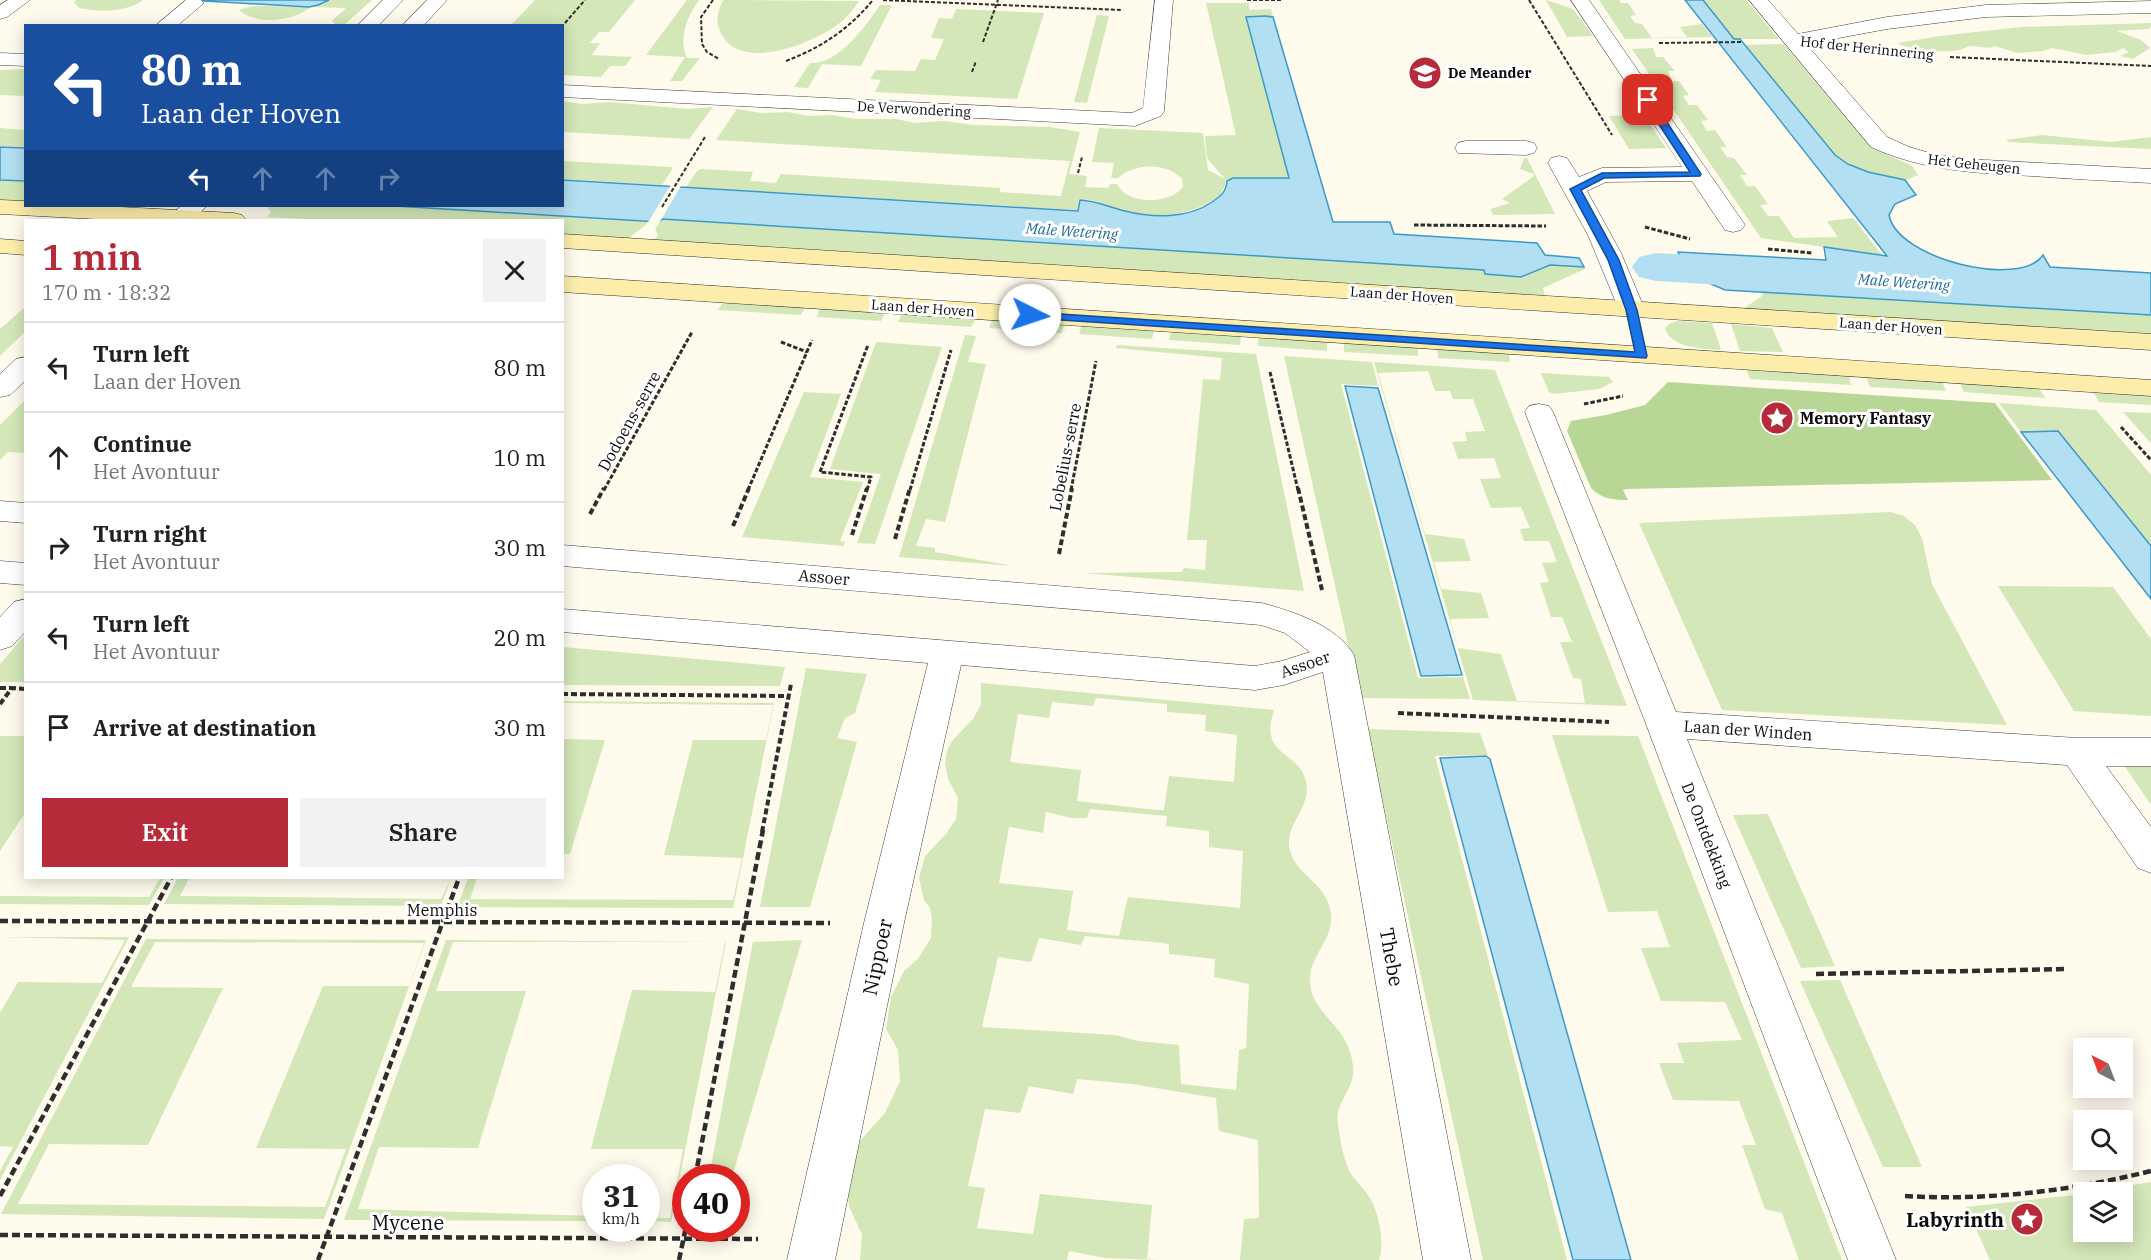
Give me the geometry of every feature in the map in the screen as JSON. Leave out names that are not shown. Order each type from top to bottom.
[{"type":"street","points":[[0,13],[21,0]]},
{"type":"street","points":[[368,24],[394,0]]},
{"type":"street","points":[[413,24],[438,0]]},
{"type":"street","points":[[1580,0],[1733,225]]},
{"type":"street","name":"Het Geheugen","points":[[1758,0],[1879,142],[1907,156],[1941,164],[2151,176]]},
{"type":"street","name":"De Verwondering","points":[[564,91],[1135,120],[1153,111],[1164,2]]},
{"type":"street","points":[[167,24],[194,3]]},
{"type":"street","name":"Hof der Herinnering","points":[[1793,41],[1887,23],[1986,11],[2151,7]]},
{"type":"street","points":[[0,59],[24,60]]},
{"type":"street","points":[[1466,148],[1526,148]]},
{"type":"street","points":[[1558,164],[1575,189],[1613,260],[1632,310],[1642,356]]},
{"type":"street","points":[[1575,189],[1602,176],[1697,174]]},
{"type":"street","points":[[0,207],[185,214],[226,219]]},
{"type":"street","name":"Laan der Hoven","points":[[564,241],[2151,342]]},
{"type":"street","points":[[0,246],[24,248]]},
{"type":"street","name":"Laan der Hoven","points":[[564,284],[2151,388]]},
{"type":"street","points":[[0,389],[24,367]]},
{"type":"street","name":"De Ontdekking","points":[[1539,412],[1664,724],[1872,1260]]},
{"type":"street","points":[[0,511],[24,513]]},
{"type":"street","name":"Assoer","points":[[564,555],[1262,614],[1297,625],[1337,655]]},
{"type":"street","points":[[0,572],[24,574]]},
{"type":"street","points":[[0,638],[24,612]]},
{"type":"street","name":"Assoer","points":[[564,620],[1255,678],[1284,674],[1337,655]]},
{"type":"street","name":"Nippoer","points":[[813,1250],[884,923],[947,654]]},
{"type":"street","name":"Thebe","points":[[1337,655],[1447,1260]]},
{"type":"street","name":"Laan der Winden","points":[[1664,724],[2077,752],[2151,752]]},
{"type":"street","points":[[2077,752],[2151,857]]},
{"type":"path","points":[[565,22],[585,0]]},
{"type":"path","points":[[713,0],[701,17],[702,44],[707,52],[721,60]]},
{"type":"path","points":[[780,63],[836,40],[859,18],[873,0]]},
{"type":"path","points":[[883,0],[1109,11],[1164,2]]},
{"type":"path","points":[[983,42],[998,0]]},
{"type":"path","points":[[1247,0],[1282,0]]},
{"type":"path","points":[[1528,0],[1614,138]]},
{"type":"path","name":"Hof der Herinnering","points":[[1947,57],[2151,66]]},
{"type":"path","points":[[677,181],[727,99]]},
{"type":"path","points":[[1414,225],[1536,226]]},
{"type":"path","name":"Dodoens-serre","points":[[587,519],[696,324]]},
{"type":"path","points":[[731,531],[816,331]]},
{"type":"path","points":[[893,542],[954,341]]},
{"type":"path","points":[[851,537],[871,477],[820,472],[870,342]]},
{"type":"path","name":"Lobelius-serre","points":[[1059,556],[1098,351]]},
{"type":"path","points":[[1268,362],[1337,655]]},
{"type":"path","points":[[2116,421],[2151,460]]},
{"type":"path","points":[[0,688],[24,688]]},
{"type":"path","points":[[0,704],[12,688]]},
{"type":"path","points":[[564,694],[788,696],[698,1164]]},
{"type":"path","name":"Laan der Winden","points":[[1346,710],[1529,720],[1664,724]]},
{"type":"path","points":[[0,1196],[170,879]]},
{"type":"path","points":[[318,1260],[459,879]]},
{"type":"path","name":"Memphis","points":[[0,921],[884,923]]},
{"type":"path","points":[[1761,975],[2067,969]]},
{"type":"path","points":[[1844,1189],[1915,1197],[1982,1196],[2112,1181],[2151,1171]]},
{"type":"path","name":"Mycene","points":[[0,1236],[672,1239]]},
{"type":"path","points":[[679,1260],[682,1242]]},
{"type":"path","name":"Mycene","points":[[718,1242],[813,1250]]},
{"type":"green space","points":[[76,0],[143,0],[128,7],[103,11],[79,8],[74,2]]},
{"type":"green space","points":[[329,0],[372,0],[345,24],[334,24],[332,21],[346,8],[311,7],[295,16],[275,20],[255,18],[239,10],[259,6],[294,7]]},
{"type":"green space","points":[[535,0],[635,0],[609,32],[599,32],[590,43],[600,43],[592,55],[632,57],[625,66],[610,66],[601,77],[564,75],[564,24],[512,24]]},
{"type":"green space","points":[[687,0],[699,0],[685,28],[684,50],[687,58],[700,58],[682,81],[670,81],[685,57],[646,55]]},
{"type":"green space","points":[[723,0],[859,1],[837,25],[810,40],[793,47],[758,53],[742,51],[729,44],[720,31],[718,16]]},
{"type":"green space","points":[[1546,0],[1573,9],[1593,36],[1567,37]]},
{"type":"green space","points":[[1599,0],[1619,0],[1621,3],[1628,3],[1636,15],[1630,16],[1635,23],[1642,24],[1652,38],[1687,37],[1680,27],[1702,24],[1712,37],[1625,39]]},
{"type":"green space","points":[[1703,0],[1746,0],[1779,39],[1734,39]]},
{"type":"green space","points":[[1206,3],[1249,3],[1249,10],[1271,9],[1273,17],[1247,18],[1289,179],[1233,178],[1226,181],[1219,195],[1206,204],[1187,212],[1166,215],[1134,213],[1079,199],[1077,210],[686,187],[698,170],[702,169],[753,172],[750,181],[776,183],[781,174],[1000,188],[1000,192],[1061,196],[1070,161],[716,140],[737,109],[761,113],[788,112],[808,116],[832,115],[855,119],[896,119],[915,123],[944,121],[974,125],[1050,127],[1080,132],[1069,174],[1087,176],[1085,187],[1108,188],[1110,184],[1117,184],[1130,196],[1148,200],[1177,193],[1183,187],[1182,179],[1176,173],[1150,166],[1133,169],[1118,178],[1111,178],[1114,163],[1092,162],[1099,128],[1203,133],[1208,170],[1225,179],[1207,158],[1205,136],[1236,135]]},
{"type":"green space","points":[[880,5],[892,5],[861,66],[822,64],[808,88],[794,87],[810,63],[831,58],[850,43]]},
{"type":"green space","points":[[956,9],[1044,13],[1017,99],[875,92],[881,80],[870,79],[876,70],[915,71],[921,59],[935,60],[944,39],[931,38],[939,18],[952,19]]},
{"type":"green space","points":[[1097,15],[1109,16],[1087,103],[1074,102]]},
{"type":"green space","points":[[2151,23],[2148,29],[2117,31],[2141,40],[2150,48],[2133,59],[2120,56],[2129,52],[2123,48],[2115,52],[2086,55],[2052,48],[2017,53],[1995,46],[1987,48],[1970,46],[1953,51],[1927,51],[1898,43],[2021,27]]},
{"type":"green space","points":[[1784,44],[1866,141],[1912,166],[1918,175],[1906,180],[1887,179],[1850,164],[1835,155],[1744,45]]},
{"type":"green space","points":[[1653,48],[1656,57],[1663,57],[1675,71],[1668,71],[1672,81],[1679,81],[1689,95],[1683,96],[1689,105],[1697,105],[1708,120],[1701,121],[1707,131],[1715,130],[1727,147],[1720,147],[1727,157],[1734,158],[1747,175],[1740,175],[1747,186],[1755,186],[1768,204],[1760,205],[1768,216],[1779,216],[1794,238],[1838,237],[1827,221],[1853,218],[1882,255],[1761,238],[1632,49]]},
{"type":"green space","points":[[24,69],[24,96],[0,95],[0,70]]},
{"type":"green space","points":[[564,101],[582,104],[609,102],[688,109],[713,107],[689,139],[564,132]]},
{"type":"green space","points":[[1644,115],[1666,148],[1629,149],[1609,116]]},
{"type":"green space","points":[[0,128],[24,130],[24,147],[0,146]]},
{"type":"green space","points":[[2042,135],[2111,142],[2151,137],[2151,149],[2009,142],[2006,140]]},
{"type":"green space","points":[[1524,158],[1527,158],[1555,214],[1493,215],[1490,209],[1510,203],[1502,199],[1534,176],[1520,169]]},
{"type":"green space","points":[[564,161],[673,168],[662,185],[564,179]]},
{"type":"green space","points":[[0,180],[24,181],[24,202],[0,200]]},
{"type":"green space","points":[[267,207],[412,207],[648,221],[629,239],[564,235],[564,219],[267,217],[271,212]]},
{"type":"green space","points":[[662,219],[1484,270],[1521,277],[1550,265],[1584,267],[1585,269],[1543,288],[1545,296],[654,241],[658,235],[655,229]]},
{"type":"green space","points":[[1763,292],[2151,315],[2151,335],[1743,309],[1762,296]]},
{"type":"green space","points":[[723,302],[805,307],[801,315],[718,310]]},
{"type":"green space","points":[[24,308],[24,333],[0,356],[0,329]]},
{"type":"green space","points":[[820,308],[885,313],[881,321],[817,317]]},
{"type":"green space","points":[[902,313],[976,319],[971,327],[898,322]]},
{"type":"green space","points":[[992,320],[1064,325],[1062,333],[989,328]]},
{"type":"green space","points":[[1678,321],[1712,323],[1721,350],[1688,346],[1673,340],[1665,328],[1670,323]]},
{"type":"green space","points":[[1731,324],[1772,328],[1783,352],[1740,351]]},
{"type":"green space","points":[[1082,325],[1154,330],[1152,339],[1079,334]]},
{"type":"green space","points":[[1171,332],[1241,336],[1240,345],[1169,340]]},
{"type":"green space","points":[[965,335],[976,336],[968,362],[986,364],[945,522],[926,519],[916,546],[935,548],[935,552],[1013,566],[899,557]]},
{"type":"green space","points":[[1258,337],[1327,341],[1327,351],[1258,346]]},
{"type":"green space","points":[[876,342],[942,347],[875,544],[857,543],[881,474],[830,469]]},
{"type":"green space","points":[[1344,343],[1418,347],[1418,356],[1344,352]]},
{"type":"green space","points":[[1117,345],[1256,354],[1304,591],[1083,573],[1182,572],[1184,568],[1205,570],[1207,540],[1187,540],[1203,379],[1220,380],[1222,358],[1116,348]]},
{"type":"green space","points":[[1437,349],[1509,354],[1510,362],[1438,358]]},
{"type":"green space","points":[[1284,356],[1372,362],[1378,386],[1341,384],[1418,678],[1463,677],[1470,699],[1360,698]]},
{"type":"green space","points":[[1374,362],[1495,370],[1627,706],[1473,700]],"holes":[[[1428,371],[1435,391],[1450,391],[1453,399],[1473,399],[1485,431],[1465,432],[1467,441],[1452,442],[1458,459],[1494,458],[1501,478],[1480,479],[1491,508],[1521,507],[1530,528],[1520,529],[1524,541],[1549,541],[1557,562],[1542,563],[1549,582],[1540,583],[1551,617],[1562,617],[1572,642],[1560,642],[1573,678],[1581,679],[1585,703],[1517,701],[1501,654],[1458,648],[1450,619],[1489,618],[1481,593],[1441,589],[1434,562],[1471,561],[1464,539],[1425,534],[1378,373]]]},
{"type":"green space","points":[[1746,369],[1849,377],[1851,385],[1750,379]]},
{"type":"green space","points":[[1541,373],[1609,377],[1613,382],[1599,389],[1554,394],[1549,392]]},
{"type":"green space","points":[[1866,377],[1942,382],[1946,391],[1870,387]]},
{"type":"green space","points":[[1668,382],[1995,403],[2052,480],[1623,490],[1628,500],[1599,495],[1591,488],[1567,431],[1571,421],[1645,405]]},
{"type":"green space","points":[[1960,383],[2039,388],[2045,398],[1964,392]]},
{"type":"green space","points":[[804,392],[841,394],[810,477],[863,482],[840,541],[845,542],[844,546],[742,537]]},
{"type":"green space","points":[[2093,392],[2151,396],[2151,405],[2099,402]]},
{"type":"green space","points":[[24,401],[24,453],[8,452],[0,460],[0,425]]},
{"type":"green space","points":[[1999,403],[2096,410],[2151,475],[2151,546],[2058,432],[2021,432]]},
{"type":"green space","points":[[2123,412],[2151,413],[2151,443]]},
{"type":"green space","points":[[1891,512],[1904,516],[1915,525],[1922,538],[1932,584],[2007,725],[1722,710],[1639,523]]},
{"type":"green space","points":[[1998,586],[2113,587],[2151,639],[2151,716],[2074,711]]},
{"type":"green space","points":[[24,636],[24,682],[0,682],[0,664]]},
{"type":"green space","points":[[564,647],[785,667],[780,686],[564,685]]},
{"type":"green space","points":[[806,668],[867,674],[855,713],[845,718],[837,738],[857,742],[810,907],[760,907]]},
{"type":"green space","points":[[981,683],[1274,710],[1271,737],[1282,752],[1296,764],[1306,782],[1305,800],[1290,833],[1290,851],[1299,867],[1324,894],[1331,914],[1329,932],[1313,964],[1310,982],[1316,1001],[1346,1042],[1351,1057],[1352,1081],[1340,1105],[1337,1118],[1343,1154],[1349,1170],[1372,1201],[1378,1218],[1381,1236],[1379,1260],[1240,1260],[1244,1219],[1259,1218],[1258,1140],[1219,1131],[1216,1098],[1132,1084],[1077,1079],[1073,1094],[1029,1086],[1020,1113],[985,1109],[968,1186],[985,1188],[977,1228],[1033,1234],[1040,1194],[1152,1205],[1147,1259],[1157,1260],[1105,1258],[1069,1251],[1067,1260],[860,1260],[862,1235],[849,1206],[847,1184],[857,1144],[885,1113],[900,1081],[898,1050],[886,1029],[891,997],[904,971],[918,959],[931,938],[930,908],[924,900],[919,878],[925,856],[946,834],[956,819],[958,798],[948,779],[945,764],[947,751],[952,741],[973,719],[981,705]],"holes":[[[1096,698],[1167,704],[1167,712],[1206,715],[1205,731],[1237,735],[1234,782],[1169,776],[1164,810],[1156,810],[1077,801],[1081,770],[1010,762],[1018,714],[1049,718],[1052,702],[1093,706]],[[1090,809],[1167,816],[1166,826],[1209,831],[1209,847],[1243,851],[1240,908],[1128,897],[1119,936],[1067,930],[1073,891],[999,883],[1009,827],[1043,833],[1046,812],[1072,818],[1087,818]],[[1085,936],[1164,943],[1169,945],[1169,954],[1215,959],[1214,977],[1249,984],[1246,1048],[1239,1050],[1236,1090],[1181,1084],[1179,1045],[1138,1041],[1115,1035],[982,1027],[998,957],[1031,962],[1039,938],[1081,945]]]},
{"type":"green space","points":[[564,701],[774,703],[733,908],[457,907],[468,879],[477,879],[470,899],[733,900],[742,858],[664,855],[693,740],[766,740],[773,705],[564,703]]},
{"type":"green space","points":[[1367,729],[1480,733],[1488,755],[1435,756],[1567,1260],[1483,1260]]},
{"type":"green space","points":[[1552,735],[1638,736],[1842,1260],[1799,1260],[1782,1213],[1765,1209],[1742,1145],[1756,1145],[1739,1101],[1673,1100],[1659,1063],[1684,1063],[1677,1043],[1742,1040],[1725,1002],[1661,1001],[1641,948],[1670,947],[1657,911],[1608,912]]},
{"type":"green space","points":[[0,736],[24,736],[24,815],[0,851]]},
{"type":"green space","points":[[564,739],[605,740],[570,854],[564,854]]},
{"type":"green space","points":[[2122,762],[2151,764],[2151,805]]},
{"type":"green space","points":[[1768,814],[1835,966],[1801,968],[1733,815]]},
{"type":"green space","points":[[159,879],[163,879],[149,905],[0,904],[0,896],[149,897]]},
{"type":"green space","points":[[177,879],[188,879],[180,896],[441,899],[451,879],[441,906],[164,904]]},
{"type":"green space","points":[[0,937],[129,937],[0,1180],[0,1171],[13,1147],[0,1146],[0,1013],[18,982],[102,983],[125,940]]},
{"type":"green space","points":[[146,939],[426,940],[324,1219],[1,1214]],"holes":[[[155,942],[424,943],[409,986],[323,986],[256,1148],[346,1149],[325,1207],[18,1204],[49,1144],[148,1145],[223,988],[131,987]]]},
{"type":"green space","points":[[446,940],[726,942],[682,1164],[680,1164],[683,1149],[591,1149],[632,990],[715,992],[725,942],[453,942],[436,991],[526,991],[478,1148],[379,1147],[358,1209],[582,1216],[582,1221],[344,1220]]},
{"type":"green space","points":[[802,940],[736,1164],[711,1164],[753,942]]},
{"type":"green space","points":[[1840,980],[1922,1167],[1883,1167],[1800,981]]},
{"type":"green space","name":"Labyrinth","points":[[2151,1182],[2151,1260],[1990,1260],[1966,1207],[2073,1195],[2073,1242],[2133,1242],[2133,1185]]},
{"type":"green space","points":[[672,1207],[671,1222],[660,1222],[660,1218],[670,1218]]},
{"type":"water","points":[[187,0],[329,0],[309,7]]},
{"type":"water","points":[[1685,0],[1703,0],[1734,39],[1740,39],[1835,155],[1848,164],[1868,172],[1905,180],[1916,195],[1895,204],[1889,215],[1897,231],[1913,245],[1935,256],[1986,269],[2010,269],[2030,265],[2043,255],[2050,267],[2151,273],[2151,315],[1725,290],[1688,274],[1678,252],[1826,260],[1824,247],[1887,256]]},
{"type":"water","points":[[1246,17],[1273,17],[1333,222],[1390,222],[1394,234],[1537,243],[1545,255],[1579,258],[1584,267],[1550,265],[1521,277],[1485,274],[1484,270],[662,219],[659,222],[412,207],[564,207],[564,180],[1078,211],[1080,200],[1147,215],[1170,216],[1192,212],[1220,196],[1227,181],[1233,178],[1289,178]]},
{"type":"water","points":[[0,147],[24,148],[24,181],[0,180]]},
{"type":"water","points":[[1345,386],[1378,388],[1462,675],[1421,676]]},
{"type":"water","points":[[2058,431],[2151,546],[2151,599],[2021,432]]},
{"type":"water","points":[[1486,756],[1490,759],[1631,1260],[1573,1260],[1440,758]]},
{"type":"pier","points":[[672,183],[682,184],[658,225],[647,224]]},
{"type":"waterway","name":"Male Wetering","points":[[1656,267],[1772,274]]},
{"type":"place","name":"De Meander","points":[[1425,73]]},
{"type":"place","name":"Memory Fantasy","points":[[1777,418]]},
{"type":"place","name":"Labyrinth","points":[[2027,1219]]},
{"type":"route","points":[[1030,315],[1494,344],[1642,356],[1632,310],[1613,260],[1575,189],[1602,176],[1697,174],[1648,100]]}]
